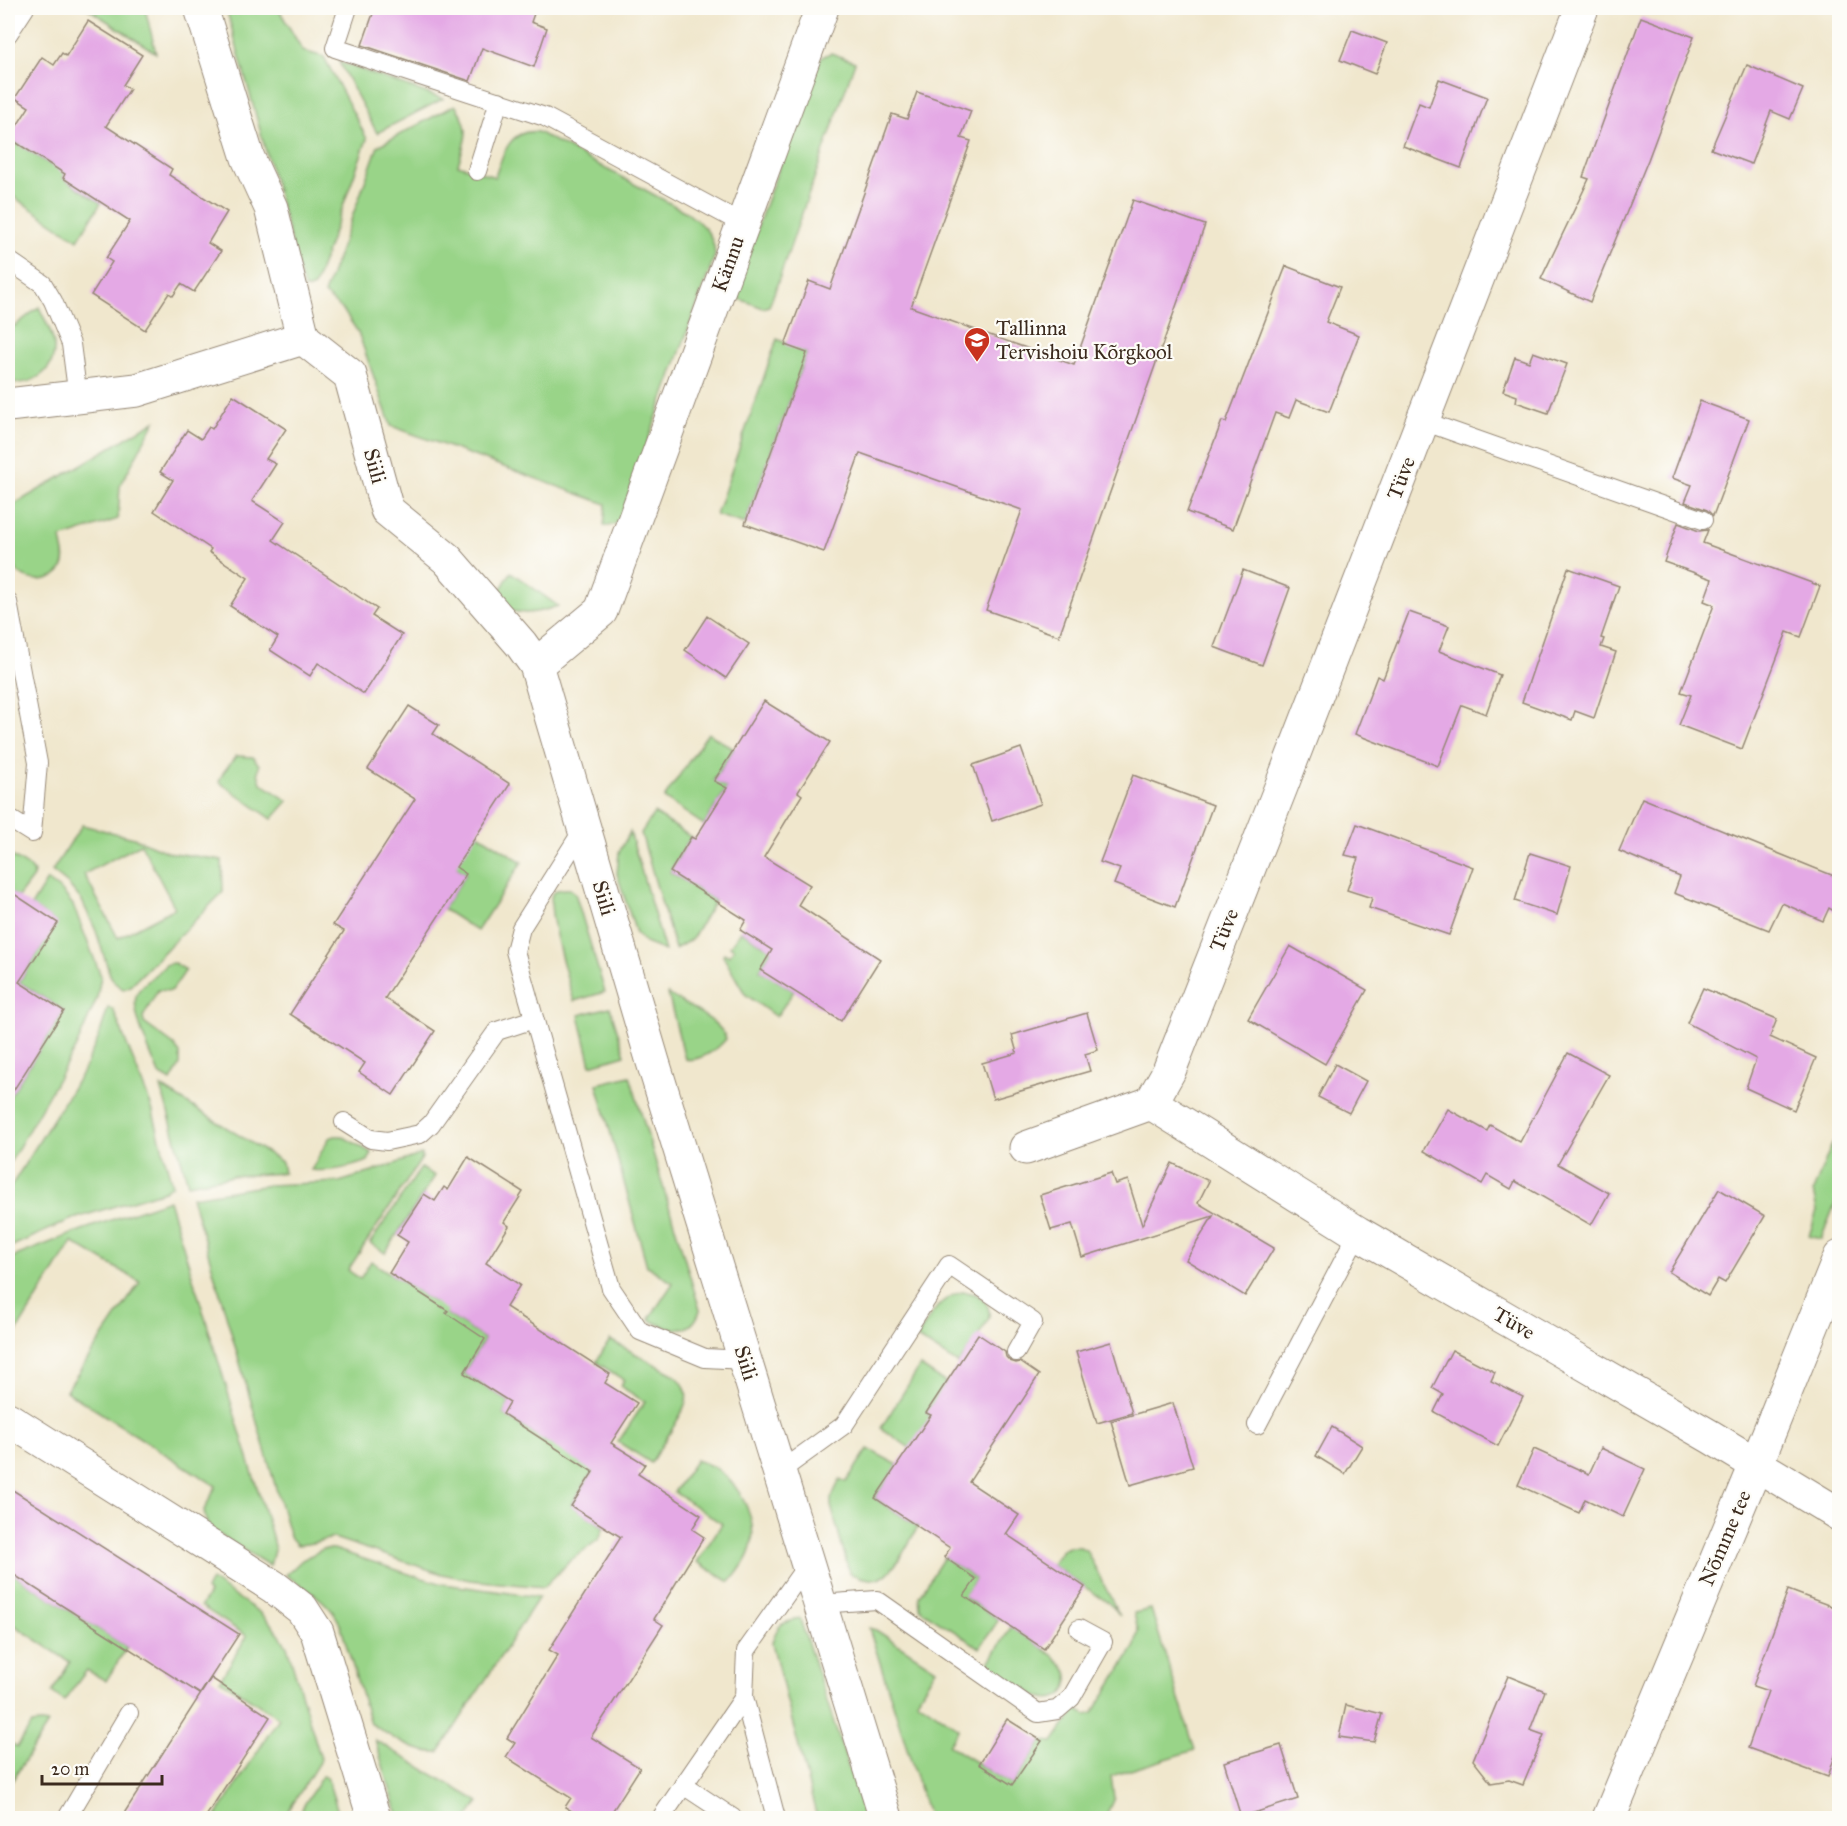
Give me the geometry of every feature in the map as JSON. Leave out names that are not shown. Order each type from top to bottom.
[{"type":"street","points":[[8,405],[137,390],[303,338],[272,208],[248,158],[201,8]]},
{"type":"street","name":"Kännu","points":[[536,665],[601,611],[822,8]]},
{"type":"street","name":"Tüve","points":[[1582,8],[1169,1071],[1151,1103],[1358,1233],[1711,1437],[1839,1515]]},
{"type":"street","name":"Siili","points":[[303,338],[350,375],[387,510],[447,559],[521,644],[536,665],[653,1062],[886,1818]]},
{"type":"street","points":[[1026,1148],[1151,1103]]},
{"type":"street","name":"Nõmme tee","points":[[1609,1818],[1756,1465],[1839,1257]]},
{"type":"street","points":[[8,1419],[274,1587],[302,1609],[316,1632],[374,1818]]},
{"type":"lane","points":[[8,34],[25,8]]},
{"type":"lane","points":[[348,8],[335,48],[545,117],[743,224]]},
{"type":"lane","points":[[477,171],[499,101]]},
{"type":"lane","points":[[8,260],[43,285],[53,301],[71,344],[78,398]]},
{"type":"lane","points":[[1423,421],[1703,520]]},
{"type":"lane","points":[[8,602],[38,763],[32,833],[8,818]]},
{"type":"lane","points":[[584,828],[521,928],[515,951],[611,1288],[640,1331],[705,1358],[746,1360]]},
{"type":"lane","points":[[344,1122],[371,1139],[387,1141],[420,1134],[431,1124],[496,1031],[534,1019]]},
{"type":"lane","points":[[1257,1425],[1358,1233]]},
{"type":"lane","points":[[779,1472],[844,1425],[949,1265],[1033,1322],[1016,1352]]},
{"type":"lane","points":[[776,1818],[744,1697],[746,1651],[807,1565]]},
{"type":"lane","points":[[819,1605],[877,1600],[1038,1713],[1057,1710],[1071,1698],[1103,1642],[1079,1629]]},
{"type":"lane","points":[[661,1818],[744,1697]]},
{"type":"lane","points":[[67,1818],[129,1713]]},
{"type":"lane","points":[[683,1785],[733,1818]]},
{"type":"green space","points":[[87,8],[145,8],[156,53]]},
{"type":"green space","points":[[226,8],[278,8],[303,51],[324,57],[367,139],[314,287],[309,289],[304,288]]},
{"type":"green space","points":[[831,53],[855,62],[772,299],[769,306],[763,308],[734,297],[819,60]]},
{"type":"green space","points":[[339,62],[443,99],[377,133]]},
{"type":"green space","points":[[455,105],[466,128],[458,165],[495,177],[504,152],[513,139],[520,134],[538,132],[686,212],[710,235],[715,255],[619,521],[612,525],[604,526],[606,504],[391,426],[358,332],[343,310],[324,294],[378,146]]},
{"type":"green space","points":[[8,137],[51,165],[71,166],[63,178],[101,203],[78,240],[8,193]]},
{"type":"green space","points":[[39,307],[54,342],[50,364],[46,371],[32,380],[16,383],[8,381],[8,321],[15,326]]},
{"type":"green space","points":[[777,339],[807,353],[745,524],[716,515]]},
{"type":"green space","points":[[155,421],[120,486],[118,519],[61,538],[64,563],[60,572],[54,576],[48,579],[33,580],[20,574],[13,562],[9,547],[8,508]]},
{"type":"green space","points":[[511,572],[558,606],[525,613],[510,610],[493,602]]},
{"type":"green space","points":[[708,733],[734,749],[714,780],[727,788],[704,825],[664,798]]},
{"type":"green space","points":[[236,756],[253,757],[259,765],[258,773],[261,783],[288,801],[272,819],[219,782]]},
{"type":"green space","points":[[654,813],[691,837],[670,872],[715,900],[692,939],[675,949],[641,833]]},
{"type":"green space","points":[[82,825],[134,838],[167,852],[222,860],[223,892],[129,987],[123,989],[110,975],[96,931],[82,901],[68,884],[52,871]],"holes":[[[141,844],[175,908],[118,938],[84,874]]]},
{"type":"green space","points":[[475,832],[522,862],[477,931],[443,909],[466,874],[453,865]]},
{"type":"green space","points":[[630,832],[665,951],[645,943],[636,933],[617,874],[619,852]]},
{"type":"green space","points":[[8,854],[30,867],[34,873],[18,897],[8,891]]},
{"type":"green space","points":[[47,880],[62,891],[73,905],[101,976],[97,998],[76,1047],[8,1166],[8,1099],[64,1011],[19,982],[57,923],[31,906]]},
{"type":"green space","points":[[570,889],[575,893],[605,992],[574,1001],[558,946],[551,903],[552,894],[558,890]]},
{"type":"green space","points":[[741,931],[772,950],[760,970],[794,991],[776,1017],[745,994],[723,956],[724,953],[729,956],[734,949],[730,946]]},
{"type":"green space","points":[[174,963],[186,970],[173,989],[158,990],[143,1017],[144,1023],[174,1045],[180,1053],[180,1065],[171,1081],[159,1074],[142,1033],[135,1001],[137,993],[146,982],[167,964]]},
{"type":"green space","points":[[668,994],[710,1019],[723,1032],[726,1039],[707,1054],[696,1059],[685,1059]]},
{"type":"green space","points":[[610,1007],[625,1055],[591,1065],[579,1015]]},
{"type":"green space","points":[[108,1008],[113,1009],[152,1108],[172,1185],[164,1191],[70,1220],[8,1248],[8,1191],[82,1073],[98,1039]]},
{"type":"green space","points":[[630,1076],[700,1310],[696,1319],[685,1328],[671,1329],[649,1319],[673,1283],[647,1266],[597,1084]]},
{"type":"green space","points":[[161,1087],[282,1162],[284,1173],[233,1176],[188,1184]]},
{"type":"green space","points":[[342,1136],[372,1153],[368,1161],[340,1169],[311,1170],[329,1138]]},
{"type":"green space","points":[[1839,1137],[1839,1194],[1821,1239],[1809,1236],[1817,1211],[1813,1191],[1832,1144]]},
{"type":"green space","points":[[422,1154],[422,1158],[348,1270],[360,1279],[371,1261],[434,1302],[454,1302],[447,1314],[485,1339],[464,1373],[510,1402],[503,1414],[545,1441],[601,1460],[571,1505],[604,1527],[599,1539],[571,1560],[544,1587],[470,1580],[442,1574],[334,1538],[297,1545],[290,1537],[192,1197],[269,1185],[339,1182]]},
{"type":"green space","points":[[421,1168],[435,1176],[385,1253],[370,1243]]},
{"type":"green space","points":[[169,1200],[275,1546],[270,1566],[212,1530],[206,1521],[204,1510],[216,1486],[66,1391],[140,1282],[72,1242],[8,1343],[8,1259]]},
{"type":"green space","points":[[962,1292],[979,1296],[987,1306],[989,1315],[958,1364],[917,1338],[940,1304]]},
{"type":"green space","points":[[610,1340],[673,1374],[685,1388],[687,1395],[683,1409],[651,1463],[618,1442],[645,1402],[620,1386],[624,1380],[596,1362]]},
{"type":"green space","points":[[920,1366],[946,1383],[927,1413],[931,1416],[910,1448],[881,1428]]},
{"type":"green space","points":[[868,1449],[898,1465],[875,1498],[918,1527],[896,1564],[878,1579],[850,1574],[831,1506],[831,1499],[840,1479],[846,1482]]},
{"type":"green space","points":[[696,1460],[715,1468],[733,1484],[740,1493],[749,1514],[752,1525],[750,1552],[730,1582],[697,1562],[722,1524],[674,1492]]},
{"type":"green space","points":[[1069,1547],[1080,1547],[1086,1550],[1120,1616],[1113,1606],[1052,1565],[1062,1550]]},
{"type":"green space","points":[[323,1549],[334,1549],[443,1584],[539,1597],[439,1752],[411,1747],[370,1723],[336,1616],[317,1596],[286,1575],[302,1560]]},
{"type":"green space","points":[[944,1557],[976,1579],[964,1597],[999,1619],[980,1648],[920,1608],[919,1596]]},
{"type":"green space","points":[[8,1571],[127,1647],[106,1681],[87,1670],[64,1701],[52,1692],[70,1662],[8,1621]]},
{"type":"green space","points":[[211,1580],[259,1612],[274,1627],[287,1646],[321,1759],[284,1818],[215,1818],[279,1718],[220,1680],[247,1636],[201,1606],[209,1593],[206,1590]]},
{"type":"green space","points":[[1151,1609],[1195,1750],[1111,1776],[1114,1798],[1105,1818],[929,1818],[869,1628],[876,1630],[936,1669],[917,1700],[959,1729],[948,1745],[1012,1785],[1042,1741],[1053,1742],[1076,1709],[1087,1715],[1093,1713],[1135,1646],[1138,1631],[1134,1613]]},
{"type":"green space","points":[[800,1619],[865,1818],[817,1818],[772,1643],[781,1625]]},
{"type":"green space","points":[[1011,1627],[1049,1652],[1062,1664],[1068,1675],[1064,1692],[1060,1696],[1050,1699],[1037,1696],[987,1666]]},
{"type":"green space","points":[[32,1724],[48,1724],[10,1784],[8,1781],[8,1741],[17,1747]]},
{"type":"green space","points":[[375,1740],[479,1802],[468,1818],[399,1818]]},
{"type":"green space","points":[[322,1776],[327,1777],[340,1818],[296,1818]]},
{"type":"building","points":[[375,8],[536,8],[531,22],[547,28],[534,67],[482,48],[470,81],[362,45]]},
{"type":"building","points":[[1641,17],[1694,37],[1648,160],[1590,302],[1541,279],[1589,179],[1583,177]]},
{"type":"building","points":[[88,21],[142,55],[123,85],[130,89],[106,126],[172,169],[169,175],[227,212],[208,243],[221,251],[194,292],[181,284],[173,296],[169,293],[145,330],[91,295],[112,262],[106,258],[130,221],[63,178],[65,174],[9,138],[29,107],[15,98],[42,57],[54,65],[62,53],[66,56]]},
{"type":"building","points":[[1352,30],[1387,43],[1375,74],[1340,60]]},
{"type":"building","points":[[1747,65],[1803,89],[1790,119],[1771,111],[1751,164],[1711,149]]},
{"type":"building","points":[[1439,79],[1487,97],[1461,168],[1403,146],[1419,103],[1429,107]]},
{"type":"building","points":[[917,92],[971,111],[961,138],[971,141],[911,307],[1074,365],[1133,200],[1205,225],[1059,636],[986,610],[1022,510],[860,453],[824,552],[745,524],[807,353],[785,345],[809,281],[830,289],[892,114],[907,119]]},
{"type":"building","points":[[1286,266],[1340,287],[1326,322],[1359,335],[1329,412],[1296,400],[1289,418],[1275,413],[1233,529],[1187,512],[1222,421],[1226,422]]},
{"type":"building","points":[[1533,352],[1567,364],[1548,413],[1516,402],[1517,396],[1503,391],[1515,357],[1529,362]]},
{"type":"building","points":[[233,395],[286,429],[266,459],[276,464],[252,501],[285,522],[273,540],[377,609],[372,616],[402,635],[364,694],[318,663],[310,676],[270,650],[278,637],[230,606],[248,578],[209,552],[211,549],[154,511],[173,480],[160,472],[187,430],[201,439],[209,427],[212,429]]},
{"type":"building","points":[[1700,401],[1749,419],[1713,516],[1707,510],[1685,502],[1692,485],[1672,478]]},
{"type":"building","points":[[1678,523],[1699,531],[1708,530],[1703,543],[1820,586],[1801,637],[1787,632],[1742,749],[1679,725],[1691,695],[1681,692],[1714,605],[1704,601],[1712,579],[1664,562]]},
{"type":"building","points":[[1568,568],[1619,586],[1601,638],[1604,639],[1601,647],[1616,652],[1594,718],[1575,711],[1572,720],[1522,702]]},
{"type":"building","points":[[1243,570],[1290,588],[1262,665],[1214,647]]},
{"type":"building","points":[[1409,612],[1449,626],[1439,651],[1500,675],[1486,714],[1462,705],[1438,766],[1355,734],[1377,676],[1383,679]]},
{"type":"building","points":[[707,616],[749,644],[726,678],[685,650]]},
{"type":"building","points":[[764,701],[830,742],[798,792],[802,795],[764,857],[810,885],[798,905],[880,959],[841,1021],[760,970],[772,950],[740,930],[746,920],[670,872],[691,837],[695,839],[727,788],[714,781]]},
{"type":"building","points":[[409,706],[439,725],[433,734],[510,784],[456,867],[466,874],[385,998],[435,1031],[393,1095],[359,1072],[365,1063],[290,1014],[344,931],[333,925],[415,799],[368,769]]},
{"type":"building","points":[[1021,748],[1041,804],[992,821],[973,765]]},
{"type":"building","points":[[1133,775],[1213,805],[1175,907],[1114,884],[1120,869],[1100,862]]},
{"type":"building","points":[[1642,798],[1839,878],[1839,914],[1829,908],[1823,921],[1782,903],[1769,930],[1674,893],[1680,877],[1619,851]]},
{"type":"building","points":[[1357,824],[1473,867],[1449,935],[1369,908],[1372,898],[1347,890],[1358,858],[1345,855]]},
{"type":"building","points":[[1530,853],[1571,866],[1557,915],[1515,901]]},
{"type":"building","points":[[8,890],[58,923],[19,982],[64,1011],[8,1099]]},
{"type":"building","points":[[1290,946],[1367,990],[1325,1064],[1248,1019]]},
{"type":"building","points":[[1703,988],[1777,1019],[1770,1037],[1816,1058],[1794,1110],[1746,1088],[1756,1059],[1687,1023]]},
{"type":"building","points":[[1087,1013],[1098,1050],[1085,1054],[1090,1071],[993,1099],[982,1063],[1017,1053],[1012,1035]]},
{"type":"building","points":[[1568,1053],[1609,1075],[1558,1164],[1609,1193],[1591,1225],[1515,1181],[1511,1189],[1487,1175],[1482,1184],[1424,1151],[1448,1109],[1487,1131],[1490,1125],[1520,1142]]},
{"type":"building","points":[[1335,1064],[1366,1081],[1349,1113],[1318,1097]]},
{"type":"building","points":[[468,1157],[523,1192],[504,1222],[509,1226],[486,1263],[520,1285],[506,1307],[610,1374],[605,1383],[637,1403],[611,1443],[645,1464],[638,1474],[701,1515],[692,1529],[704,1537],[654,1619],[663,1625],[591,1737],[640,1768],[608,1818],[583,1818],[565,1807],[571,1798],[506,1757],[515,1743],[507,1738],[558,1655],[549,1650],[621,1537],[571,1506],[593,1472],[503,1414],[510,1402],[464,1373],[485,1339],[446,1313],[448,1311],[389,1273],[408,1242],[397,1235],[424,1194],[435,1201],[444,1187],[448,1190]]},
{"type":"building","points":[[1172,1163],[1209,1181],[1198,1203],[1274,1248],[1245,1296],[1186,1260],[1213,1216],[1082,1257],[1072,1224],[1051,1230],[1040,1195],[1111,1173],[1115,1184],[1128,1180],[1142,1225]]},
{"type":"building","points":[[1719,1189],[1765,1216],[1725,1283],[1718,1279],[1708,1296],[1669,1272]]},
{"type":"building","points":[[978,1334],[1005,1352],[1010,1361],[1020,1362],[1039,1375],[969,1482],[1019,1515],[1006,1534],[1085,1587],[1044,1649],[964,1596],[976,1579],[944,1557],[950,1548],[875,1498],[931,1415],[926,1413]]},
{"type":"building","points":[[1111,1342],[1132,1413],[1097,1423],[1076,1352]]},
{"type":"building","points":[[1452,1350],[1495,1372],[1491,1381],[1523,1397],[1498,1446],[1434,1412],[1443,1394],[1432,1388]]},
{"type":"building","points":[[1173,1403],[1193,1467],[1130,1485],[1111,1421]]},
{"type":"building","points":[[1332,1427],[1362,1446],[1345,1474],[1316,1456]]},
{"type":"building","points":[[1601,1448],[1645,1469],[1623,1517],[1585,1499],[1579,1513],[1518,1485],[1534,1449],[1589,1474]]},
{"type":"building","points":[[8,1487],[239,1634],[200,1694],[8,1571]]},
{"type":"building","points":[[1788,1590],[1839,1609],[1839,1744],[1828,1777],[1748,1748],[1768,1691],[1753,1686]]},
{"type":"building","points":[[1508,1676],[1545,1691],[1530,1730],[1544,1735],[1523,1785],[1509,1780],[1491,1783],[1473,1760]]},
{"type":"building","points":[[211,1678],[270,1717],[205,1818],[121,1818]]},
{"type":"building","points":[[1346,1705],[1382,1714],[1374,1742],[1339,1737]]},
{"type":"building","points":[[1007,1719],[1042,1741],[1012,1785],[979,1764]]},
{"type":"building","points":[[1281,1745],[1298,1799],[1241,1817],[1224,1762]]},
{"type":"place","name":"Tallinna Tervishoiu Kõrgkool","points":[[977,363]]}]
